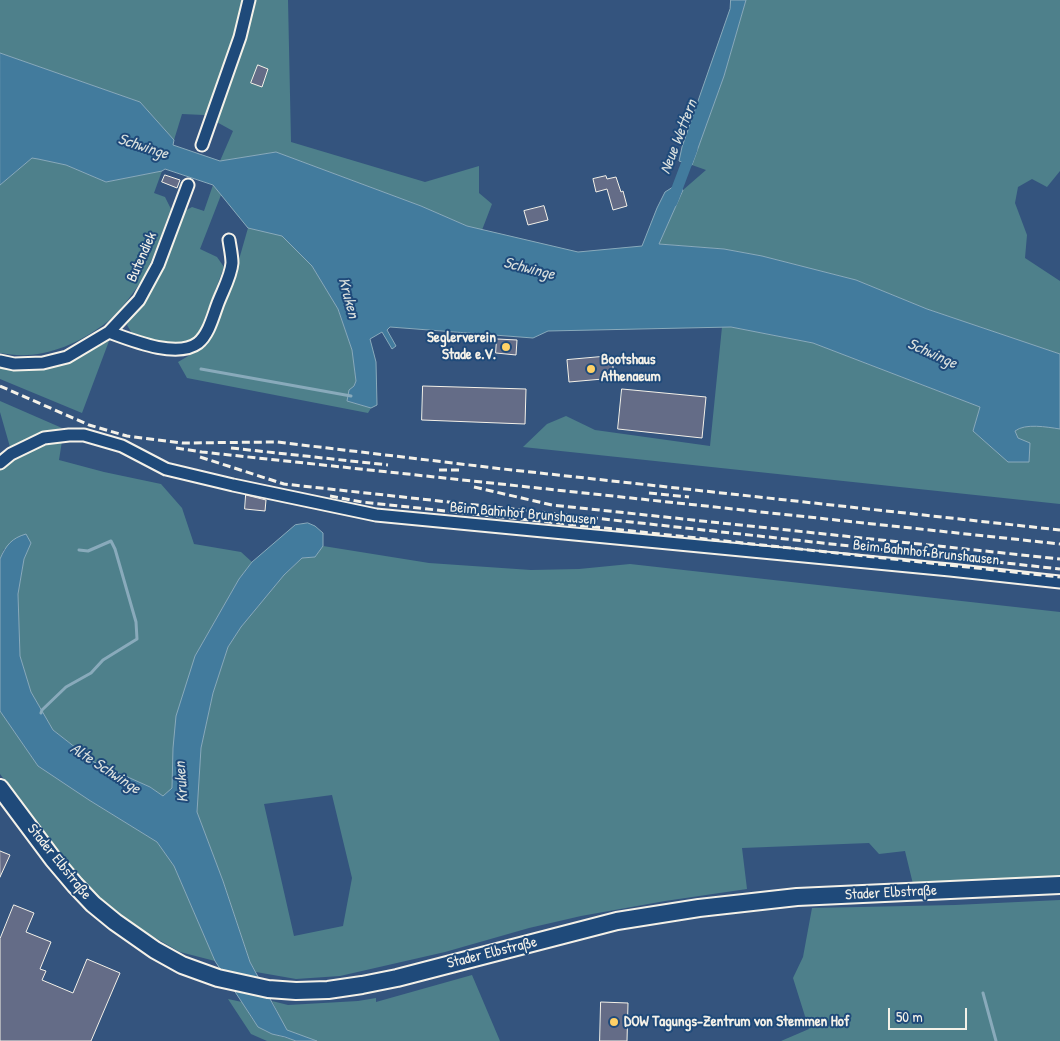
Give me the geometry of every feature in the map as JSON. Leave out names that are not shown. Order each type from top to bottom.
[{"type":"street","points":[[202,146],[240,37],[249,0]]},
{"type":"street","name":"Butendiek","points":[[0,361],[14,364],[43,363],[67,357],[109,332],[139,300],[158,264],[188,185]]},
{"type":"street","points":[[109,332],[127,339],[166,349],[185,349],[198,343],[207,332],[229,276],[232,262],[229,240]]},
{"type":"street","name":"Beim Bahnhof Brunshausen","points":[[0,463],[11,454],[44,438],[84,435],[122,446],[166,469],[376,515],[1060,582]]},
{"type":"street","name":"Stader Elbstraße","points":[[0,788],[74,885],[115,922],[155,950],[182,965],[218,978],[268,990],[328,990],[362,985],[617,921],[699,908],[797,897],[1060,885]]},
{"type":"green space","points":[[0,0],[288,0],[291,142],[425,182],[479,166],[479,193],[492,204],[482,230],[467,226],[421,206],[276,152],[220,161],[233,131],[204,115],[182,114],[174,140],[140,102],[0,53]]},
{"type":"green space","points":[[746,0],[1060,0],[1060,171],[1047,187],[1032,179],[1018,187],[1015,203],[1027,235],[1025,258],[1060,281],[1060,354],[927,309],[856,280],[762,256],[724,249],[659,244],[683,190],[706,170],[692,165],[724,76]]},
{"type":"green space","points":[[32,158],[66,165],[106,182],[162,171],[154,193],[165,197],[171,209],[144,276],[130,298],[118,312],[89,334],[59,349],[24,355],[0,353],[0,185]]},
{"type":"green space","points":[[213,185],[221,195],[200,249],[217,257],[224,267],[200,331],[192,340],[177,345],[133,335],[127,325],[181,213],[192,207],[204,211]]},
{"type":"green space","points":[[248,228],[282,235],[312,266],[338,309],[352,350],[356,381],[347,401],[371,408],[368,413],[187,378],[178,362],[207,345],[240,256]]},
{"type":"green space","points":[[722,327],[731,327],[813,343],[980,407],[973,431],[1009,462],[1029,462],[1015,431],[1031,426],[1060,429],[1060,504],[523,447],[547,424],[566,416],[595,430],[710,446]]},
{"type":"green space","points":[[109,341],[82,413],[0,379],[0,366],[27,370],[53,367],[78,358]]},
{"type":"green space","points":[[0,401],[62,428],[48,431],[10,447],[0,412]]},
{"type":"green space","points":[[62,441],[59,460],[161,484],[182,508],[194,544],[241,552],[252,562],[239,579],[195,656],[172,789],[163,796],[150,787],[94,762],[53,730],[31,692],[20,656],[18,594],[24,559],[31,543],[4,549],[0,559],[0,469],[18,456],[42,444]]},
{"type":"green space","points":[[323,546],[429,563],[531,570],[579,569],[630,564],[1060,612],[1060,878],[913,884],[905,851],[879,854],[869,843],[742,848],[747,889],[581,916],[529,928],[445,952],[340,976],[296,979],[256,972],[250,962],[223,881],[197,812],[201,748],[213,693],[228,647],[241,627],[284,575],[302,558],[315,557]],"holes":[[[332,795],[352,878],[343,926],[294,936],[264,804]]]},
{"type":"green space","points":[[0,711],[38,766],[157,842],[174,866],[215,961],[180,952],[131,924],[90,890],[0,774]]},
{"type":"green space","points":[[1060,900],[1060,1041],[781,1041],[809,1029],[793,978],[803,957],[812,908],[955,905]]},
{"type":"green space","points":[[472,975],[500,1041],[317,1041],[287,1031],[272,1001],[288,1005],[358,1001],[376,998],[376,1002]]},
{"type":"green space","points":[[228,999],[242,1002],[261,1029],[296,1041],[267,1041],[251,1034]]},
{"type":"water","points":[[731,0],[746,0],[724,76],[692,165],[679,161],[682,147],[730,9]]},
{"type":"water","points":[[0,53],[140,102],[174,140],[173,145],[220,161],[276,152],[421,206],[467,226],[578,252],[642,246],[665,192],[673,187],[683,190],[659,244],[724,249],[762,256],[856,280],[927,309],[1060,354],[1060,429],[1030,426],[1015,431],[1018,438],[1030,443],[1029,462],[1008,462],[973,431],[980,407],[813,343],[731,327],[548,331],[533,338],[390,327],[387,330],[396,346],[392,349],[382,332],[370,339],[376,362],[377,405],[371,408],[347,401],[349,390],[356,381],[352,350],[338,309],[312,266],[282,236],[248,228],[213,185],[165,169],[106,182],[66,165],[32,158],[0,185]]},
{"type":"water","points":[[308,523],[323,533],[323,546],[315,557],[302,558],[284,575],[241,627],[228,647],[213,693],[201,748],[197,812],[223,881],[250,962],[287,1030],[317,1041],[296,1041],[272,1034],[258,1027],[215,961],[174,866],[157,842],[38,766],[0,711],[0,559],[10,543],[26,534],[31,543],[24,559],[18,594],[20,656],[31,692],[53,730],[94,762],[150,787],[163,796],[172,788],[176,716],[195,656],[239,579],[252,562],[295,525]]},
{"type":"building","points":[[258,65],[268,69],[262,87],[251,83]]},
{"type":"building","points":[[165,175],[180,180],[177,188],[162,182]]},
{"type":"building","points":[[606,176],[607,179],[616,177],[621,192],[623,191],[627,206],[613,210],[607,189],[596,192],[593,179]]},
{"type":"building","points":[[544,206],[548,220],[528,225],[524,211]]},
{"type":"building","name":"Seglerverein Stade e.V.","points":[[497,339],[517,340],[516,355],[496,353]]},
{"type":"building","name":"Bootshaus Athenaeum","points":[[612,356],[614,378],[569,382],[567,360]]},
{"type":"building","points":[[423,386],[526,389],[525,424],[422,420]]},
{"type":"building","points":[[622,389],[706,397],[702,438],[618,429]]},
{"type":"building","points":[[246,495],[266,500],[265,511],[245,509]]},
{"type":"building","points":[[0,851],[10,855],[0,877]]},
{"type":"building","points":[[14,905],[34,913],[26,932],[51,942],[40,969],[46,971],[42,980],[73,993],[87,959],[120,973],[91,1041],[0,1041],[0,939]]},
{"type":"building","name":"DOW Tagungs-Zentrum von Stemmen Hof","points":[[601,1002],[628,1003],[627,1041],[600,1041]]},
{"type":"waterway","name":"Neue Wettern","points":[[672,202],[692,149]]},
{"type":"waterway","points":[[201,369],[351,396]]},
{"type":"waterway","points":[[41,713],[66,687],[91,673],[103,660],[137,639],[136,622],[111,541],[88,551],[79,550]]},
{"type":"waterway","points":[[983,993],[996,1041]]},
{"type":"railway","points":[[0,386],[89,425],[127,436],[182,443],[277,442],[503,469],[1060,530]]},
{"type":"railway","points":[[176,448],[1060,544]]},
{"type":"railway","points":[[231,448],[388,465]]},
{"type":"railway","points":[[200,457],[284,484],[1060,569]]},
{"type":"railway","points":[[439,470],[461,470]]},
{"type":"railway","points":[[474,487],[552,505],[1060,559]]},
{"type":"railway","points":[[649,493],[689,497]]},
{"type":"railway","points":[[330,496],[362,502],[1060,577]]},
{"type":"place","name":"Seglerverein Stade e.V.","points":[[506,347]]},
{"type":"place","name":"Bootshaus Athenaeum","points":[[591,369]]},
{"type":"place","name":"DOW Tagungs-Zentrum von Stemmen Hof","points":[[614,1022]]},
{"type":"water label","name":"Schwinge","points":[[143,147]]},
{"type":"water label","name":"Schwinge","points":[[529,269]]},
{"type":"water label","name":"Kruken","points":[[348,298]]},
{"type":"water label","name":"Schwinge","points":[[932,354]]},
{"type":"water label","name":"Alte Schwinge","points":[[105,769]]},
{"type":"water label","name":"Kruken","points":[[182,782]]}]
